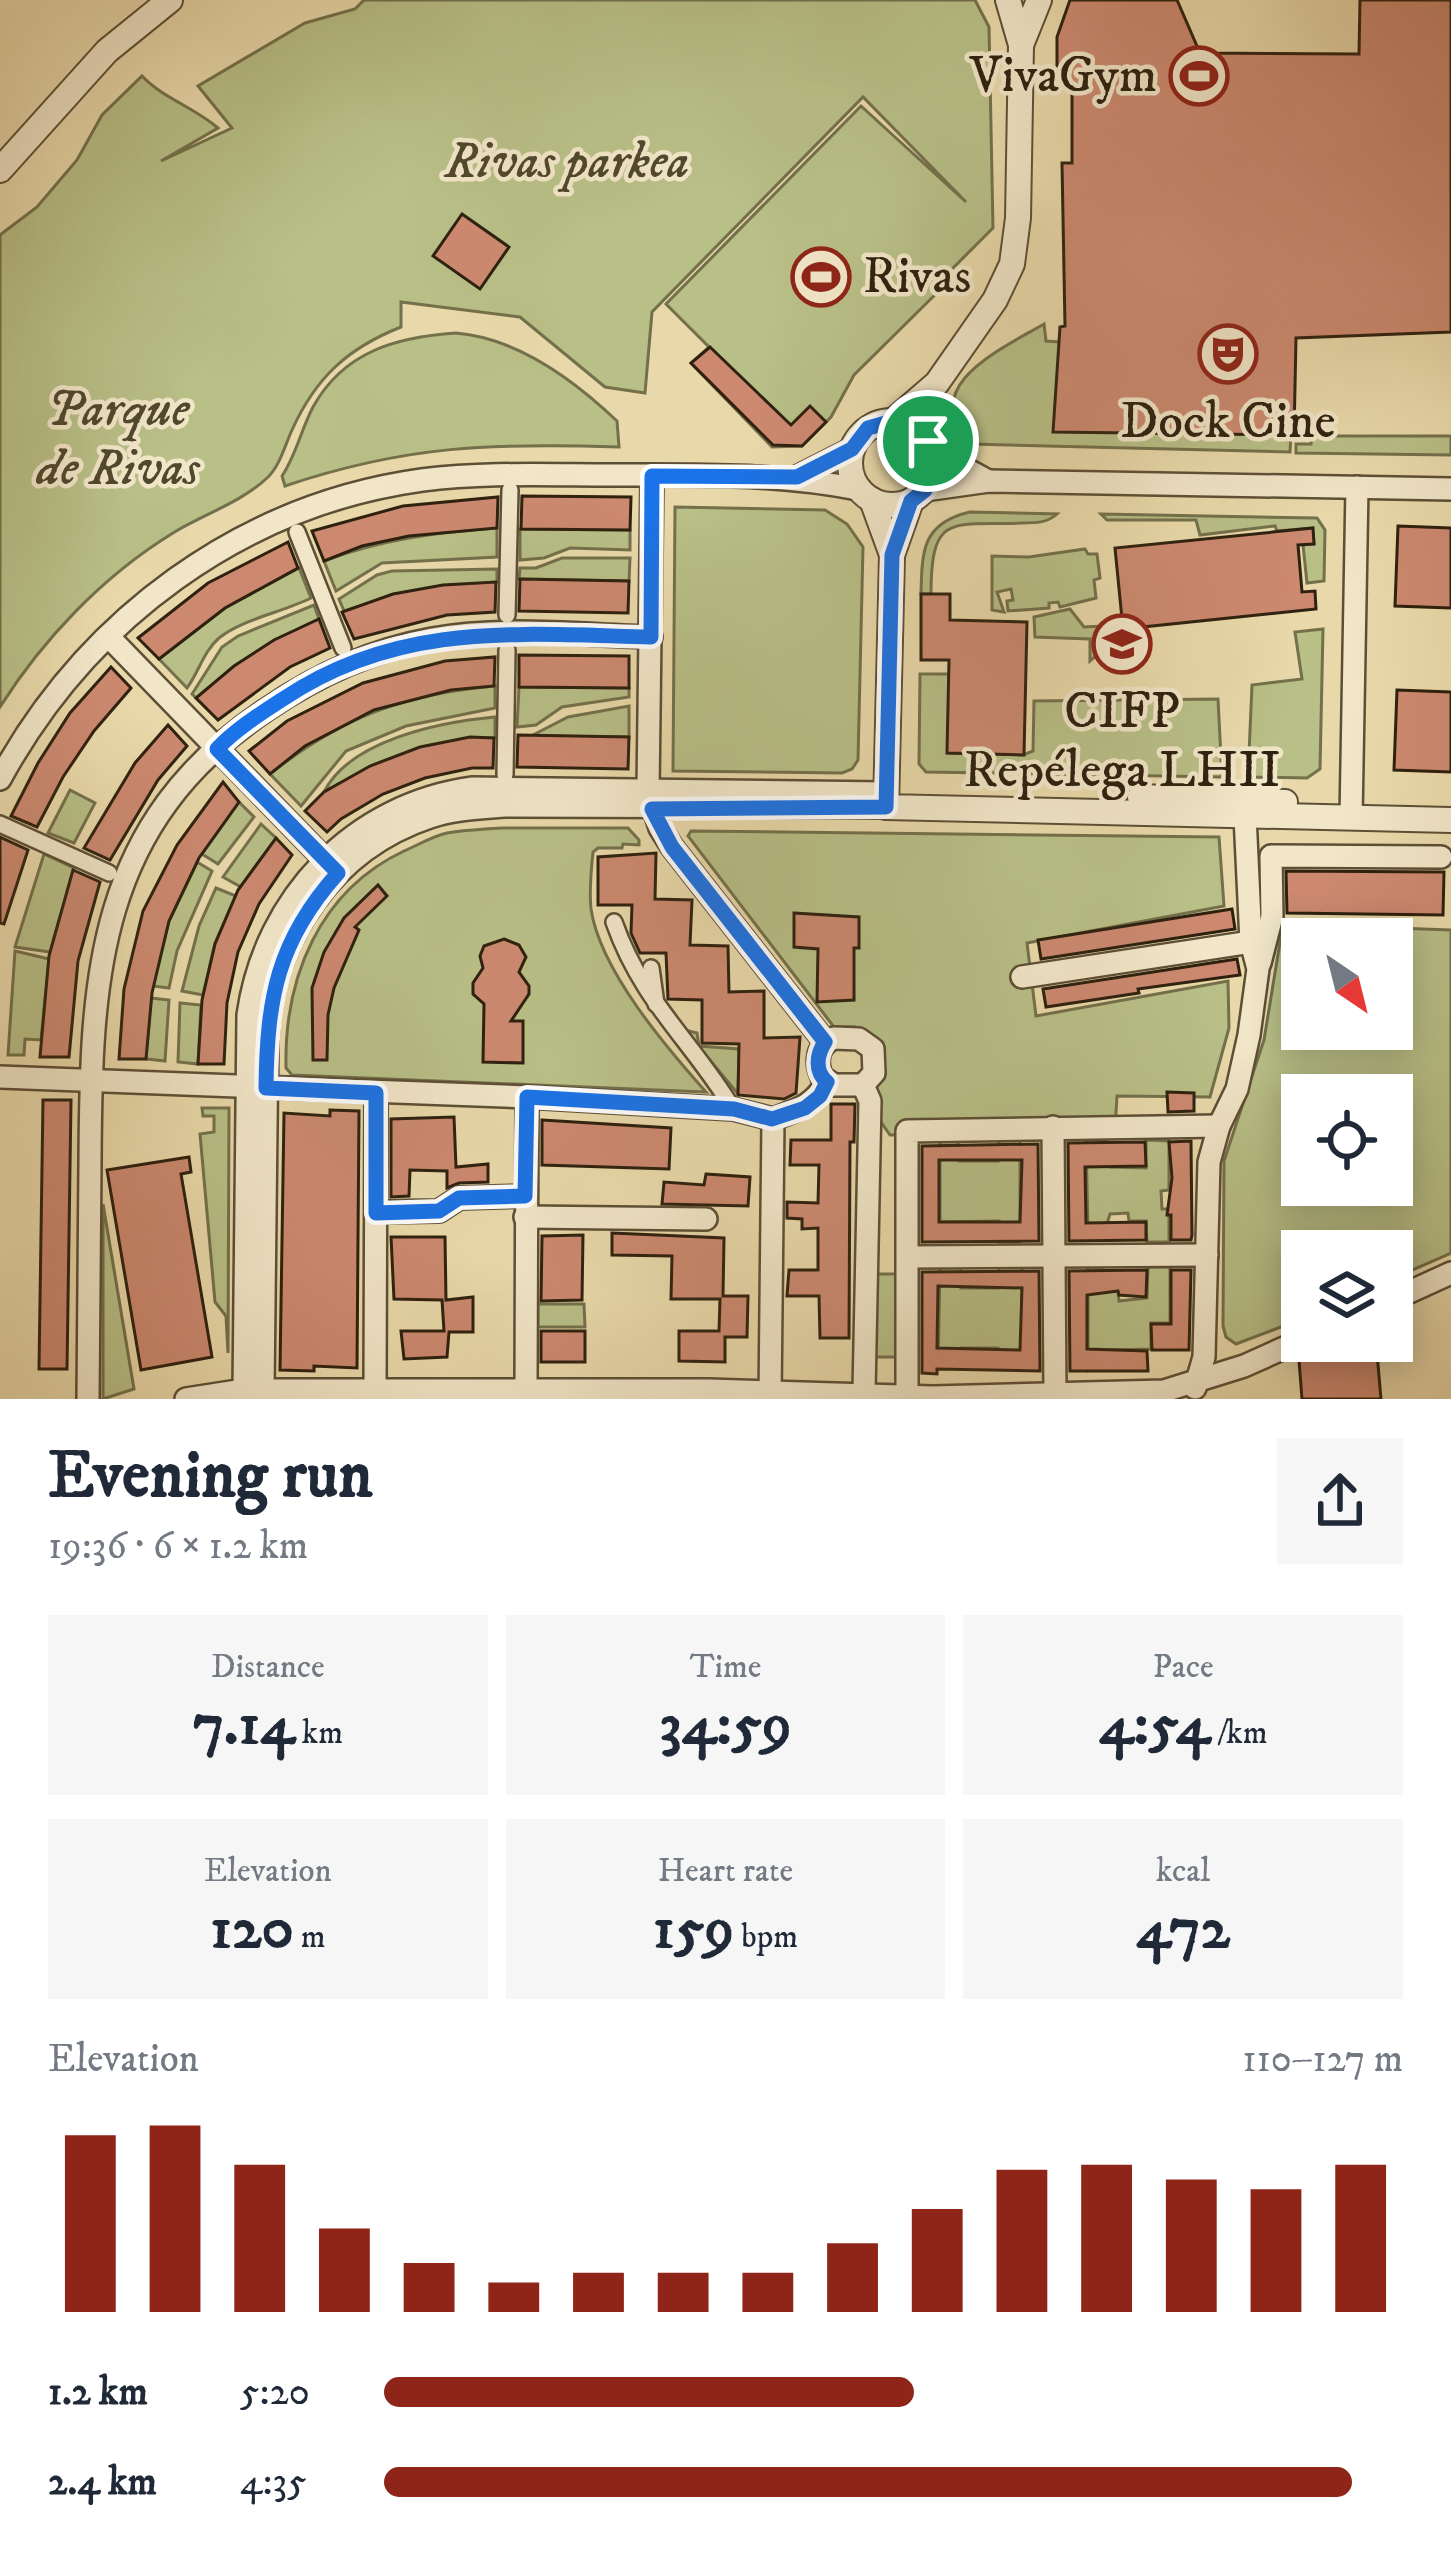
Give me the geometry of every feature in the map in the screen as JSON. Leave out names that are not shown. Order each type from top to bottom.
[{"type":"street","points":[[0,170],[106,51],[170,0]]},
{"type":"street","points":[[797,477],[852,449],[868,428],[893,421],[937,383],[995,300],[1012,264],[1018,218],[1021,45],[1008,0]]},
{"type":"street","points":[[1021,45],[1039,0]]},
{"type":"street","points":[[886,800],[892,555],[918,496],[932,478],[930,446],[937,383]]},
{"type":"street","points":[[893,421],[913,426],[930,446],[989,481]]},
{"type":"street","points":[[852,449],[850,463],[892,555]]},
{"type":"street","points":[[0,779],[46,705],[108,636],[193,565],[290,514],[339,498],[465,476],[797,477],[885,505],[989,481],[1451,488]]},
{"type":"street","points":[[652,476],[650,800],[672,847],[825,1042]]},
{"type":"street","points":[[1352,811],[1357,487]]},
{"type":"street","points":[[507,615],[510,490]]},
{"type":"street","points":[[298,532],[343,648]]},
{"type":"street","points":[[88,1399],[90,1081],[100,963],[124,880],[152,826],[177,792],[217,749],[298,688],[393,648],[473,634],[651,637]]},
{"type":"street","points":[[108,636],[331,866]]},
{"type":"street","points":[[505,775],[507,650]]},
{"type":"street","points":[[253,1393],[256,1087],[248,1015],[261,954],[295,892],[331,866],[376,819],[444,792],[505,787],[650,800],[1204,797],[1451,820]]},
{"type":"street","points":[[886,800],[1245,816],[1451,806]]},
{"type":"street","points":[[1245,816],[1251,942],[1258,969]]},
{"type":"street","points":[[0,824],[109,873]]},
{"type":"street","points":[[1194,1390],[1204,1358],[1209,1162],[1237,1089],[1250,1035],[1258,969],[1272,916],[1270,856],[1442,856]]},
{"type":"street","points":[[614,922],[628,961],[656,1006],[734,1109]]},
{"type":"street","points":[[1022,977],[1251,942]]},
{"type":"street","points":[[651,968],[656,1006]]},
{"type":"street","points":[[867,1041],[876,1060],[874,1072],[863,1085],[827,1082],[818,1060],[825,1042],[867,1041]]},
{"type":"street","points":[[0,1077],[527,1097],[734,1109],[772,1119],[805,1108],[820,1096],[827,1082]]},
{"type":"street","points":[[863,1085],[870,1101],[864,1392]]},
{"type":"street","points":[[375,1389],[376,1093]]},
{"type":"street","points":[[526,1389],[527,1097]]},
{"type":"street","points":[[770,1395],[772,1119]]},
{"type":"street","points":[[907,1396],[907,1131],[1219,1126]]},
{"type":"street","points":[[1053,1127],[1055,1394]]},
{"type":"street","points":[[376,1213],[439,1211],[459,1198],[706,1220]]},
{"type":"street","points":[[908,1257],[1207,1255]]},
{"type":"street","points":[[1413,1291],[1451,1274]]},
{"type":"street","points":[[186,1399],[375,1389],[864,1392],[933,1397],[1194,1390],[1248,1376],[1281,1354]]},
{"type":"green space","points":[[364,0],[975,0],[989,27],[993,228],[947,274],[951,279],[854,375],[831,417],[802,446],[772,447],[691,363],[709,347],[666,304],[861,106],[966,202],[863,97],[652,312],[645,393],[605,387],[520,317],[401,302],[401,327],[365,344],[323,380],[301,411],[267,478],[122,569],[55,633],[0,707],[0,235],[37,207],[77,160],[102,115],[142,76],[218,128],[161,161],[232,128],[198,86],[305,23],[355,9]]},
{"type":"green space","points":[[1044,324],[1046,341],[1061,342],[1291,435],[1290,452],[971,444],[956,424],[953,405],[958,388],[987,358]]},
{"type":"green space","points":[[456,333],[501,343],[563,376],[617,421],[619,447],[451,450],[371,462],[285,486],[282,476],[313,407],[340,372],[393,343]]},
{"type":"green space","points":[[1312,436],[1451,436],[1451,455],[1296,453],[1296,444],[1311,444]]},
{"type":"green space","points":[[675,507],[825,510],[847,524],[863,547],[858,760],[852,769],[842,773],[673,771]]},
{"type":"green space","points":[[970,512],[1057,514],[1037,523],[950,528],[935,548],[931,594],[921,594],[928,541],[942,523]]},
{"type":"green space","points":[[1101,514],[1317,518],[1325,530],[1324,581],[1307,583],[1303,545],[1314,543],[1312,528],[1277,531],[1275,526],[1200,535],[1196,520],[1107,520]]},
{"type":"green space","points":[[497,528],[497,557],[382,563],[336,591],[324,561],[409,538]]},
{"type":"green space","points":[[520,529],[630,530],[630,550],[570,548],[544,558],[520,560]]},
{"type":"green space","points":[[1085,549],[1097,554],[1096,598],[1060,607],[1058,602],[1049,603],[1049,608],[1008,611],[1011,589],[997,592],[1004,612],[992,610],[992,556],[1029,557]]},
{"type":"green space","points":[[562,558],[630,558],[629,581],[519,579],[520,568],[536,568]]},
{"type":"green space","points":[[299,568],[311,598],[219,638],[187,688],[159,659],[225,608]]},
{"type":"green space","points":[[497,569],[497,582],[419,591],[344,611],[339,599],[392,571]]},
{"type":"green space","points":[[314,605],[319,619],[255,654],[196,698],[192,694],[222,647]]},
{"type":"green space","points":[[1070,609],[1084,627],[1103,626],[1107,646],[1090,661],[1090,639],[1035,637],[1034,617]]},
{"type":"green space","points":[[1323,629],[1320,769],[1307,778],[1248,777],[1252,685],[1302,679],[1295,632]]},
{"type":"green space","points":[[920,674],[949,674],[948,753],[1023,755],[1033,751],[1034,701],[1218,699],[1222,777],[926,772],[919,764]]},
{"type":"green space","points":[[495,686],[495,708],[406,726],[346,751],[301,806],[270,774],[323,737],[375,712],[432,695]]},
{"type":"green space","points":[[519,687],[629,688],[629,697],[562,707],[536,725],[517,727]]},
{"type":"green space","points":[[629,706],[629,737],[531,736],[568,717]]},
{"type":"green space","points":[[495,717],[495,738],[450,742],[406,754],[324,792],[354,759],[375,747],[424,729]]},
{"type":"green space","points":[[70,790],[95,803],[74,843],[48,833]]},
{"type":"green space","points":[[239,802],[254,817],[218,864],[202,854]]},
{"type":"green space","points":[[261,824],[276,838],[241,887],[223,877]]},
{"type":"green space","points":[[503,828],[628,828],[639,840],[639,845],[593,852],[590,902],[597,933],[637,1006],[706,1092],[292,1075],[286,1068],[287,1034],[300,970],[312,941],[349,889],[374,868],[436,836]]},
{"type":"green space","points":[[691,831],[1219,837],[1224,906],[1027,943],[1036,1016],[1228,981],[1229,1028],[1210,1097],[1117,1096],[1115,1129],[890,1135],[856,1086],[873,1049],[855,1027],[834,1027],[688,836]]},
{"type":"green space","points":[[44,854],[74,868],[50,952],[15,947]]},
{"type":"green space","points":[[197,862],[212,871],[177,951],[169,988],[153,986],[169,921]]},
{"type":"green space","points":[[216,888],[236,896],[215,943],[203,995],[182,991],[199,926]]},
{"type":"green space","points":[[1413,929],[1451,930],[1451,1253],[1413,1270],[1413,1230],[1281,1230],[1281,1327],[1236,1344],[1226,1337],[1223,1326],[1224,1161],[1264,1040],[1281,936],[1281,1050],[1413,1050]]},
{"type":"green space","points":[[15,951],[49,959],[41,1040],[25,1039],[24,1055],[8,1055]]},
{"type":"green space","points":[[151,998],[169,1000],[165,1061],[146,1059]]},
{"type":"green space","points":[[180,1003],[201,1005],[198,1064],[178,1062]]},
{"type":"green space","points":[[685,1030],[697,1033],[699,1046],[739,1049],[738,1094]]},
{"type":"green space","points":[[202,1108],[229,1108],[228,1353],[226,1316],[215,1302],[200,1134],[214,1132],[214,1116],[203,1116]]},
{"type":"green space","points":[[958,1139],[959,1161],[998,1161],[999,1139],[1020,1139],[1020,1242],[999,1242],[999,1221],[940,1222],[940,1140]]},
{"type":"green space","points":[[1086,1139],[1106,1140],[1110,1167],[1146,1168],[1146,1140],[1169,1141],[1169,1190],[1161,1191],[1162,1209],[1169,1209],[1169,1242],[1147,1242],[1146,1221],[1129,1221],[1128,1213],[1110,1214],[1107,1224],[1088,1231]]},
{"type":"green space","points":[[103,1204],[134,1389],[103,1399]]},
{"type":"green space","points":[[961,1266],[961,1288],[998,1288],[999,1267],[1022,1267],[1021,1368],[999,1368],[998,1348],[961,1348],[938,1369],[940,1267]]},
{"type":"green space","points":[[1088,1267],[1102,1267],[1101,1285],[1118,1292],[1119,1301],[1147,1298],[1148,1267],[1170,1267],[1170,1323],[1151,1323],[1151,1349],[1111,1350],[1088,1370]]},
{"type":"green space","points":[[873,1274],[898,1274],[896,1357],[874,1357]]},
{"type":"green space","points":[[538,1304],[584,1304],[585,1327],[538,1327]]},
{"type":"building","points":[[1070,0],[1177,0],[1200,53],[1359,54],[1360,0],[1451,0],[1451,332],[1296,338],[1294,435],[1053,432],[1060,327],[1065,326],[1062,163],[1072,163],[1072,84],[1057,85],[1057,37]]},
{"type":"building","points":[[462,214],[509,247],[480,289],[433,256]]},
{"type":"building","points":[[710,347],[791,425],[810,406],[826,422],[802,446],[773,445],[691,363]]},
{"type":"building","points":[[522,496],[631,497],[630,530],[521,529]]},
{"type":"building","points":[[498,497],[497,528],[409,536],[362,546],[324,561],[312,531],[403,506]]},
{"type":"building","points":[[1398,526],[1451,528],[1451,608],[1395,606]]},
{"type":"building","points":[[1313,528],[1314,544],[1298,545],[1302,592],[1315,591],[1316,609],[1123,629],[1115,548]]},
{"type":"building","points":[[288,542],[298,568],[225,608],[159,659],[138,638],[208,583]]},
{"type":"building","points":[[520,579],[629,581],[628,613],[519,611]]},
{"type":"building","points":[[496,582],[495,612],[447,615],[354,639],[342,612],[393,594]]},
{"type":"building","points":[[921,594],[950,594],[950,620],[1027,622],[1024,755],[947,753],[949,660],[921,660]]},
{"type":"building","points":[[319,619],[330,648],[290,667],[218,720],[196,698],[274,640]]},
{"type":"building","points":[[519,655],[629,656],[629,688],[519,687]]},
{"type":"building","points":[[495,657],[494,686],[451,690],[374,710],[305,746],[270,774],[249,751],[287,721],[363,683],[445,661]]},
{"type":"building","points":[[111,667],[131,688],[94,731],[37,827],[11,816],[70,713]]},
{"type":"building","points":[[1397,690],[1451,692],[1451,772],[1394,770]]},
{"type":"building","points":[[168,725],[187,746],[158,780],[110,860],[84,848],[135,763]]},
{"type":"building","points":[[518,735],[629,737],[628,769],[517,767]]},
{"type":"building","points":[[470,737],[494,738],[493,768],[425,778],[383,794],[327,832],[305,811],[324,792],[370,766],[420,747]]},
{"type":"building","points":[[223,782],[239,802],[199,858],[169,921],[152,993],[146,1059],[119,1059],[124,989],[143,911],[177,845]]},
{"type":"building","points":[[0,837],[28,850],[4,924],[0,923]]},
{"type":"building","points":[[276,838],[292,855],[259,904],[238,952],[227,1003],[224,1064],[198,1064],[202,1000],[215,944],[238,890]]},
{"type":"building","points":[[656,853],[655,899],[692,900],[690,945],[728,946],[729,992],[764,991],[764,1038],[800,1037],[796,1093],[784,1099],[738,1095],[739,1044],[702,1043],[702,1000],[668,999],[666,953],[640,953],[631,933],[632,905],[598,905],[598,857]]},
{"type":"building","points":[[73,870],[100,882],[78,961],[69,1057],[40,1057],[49,956]]},
{"type":"building","points":[[1286,871],[1444,872],[1443,915],[1287,913]]},
{"type":"building","points":[[378,885],[387,896],[355,927],[359,930],[334,988],[327,1060],[313,1060],[312,988],[324,952],[344,918]]},
{"type":"building","points":[[1232,909],[1235,929],[1041,959],[1038,940]]},
{"type":"building","points":[[794,913],[859,917],[854,1000],[817,1002],[818,949],[794,947]]},
{"type":"building","points":[[504,939],[519,945],[526,957],[519,972],[529,994],[511,1021],[523,1021],[523,1063],[483,1062],[484,1004],[473,994],[473,983],[483,968],[484,946]]},
{"type":"building","points":[[1237,959],[1240,975],[1046,1007],[1043,989]]},
{"type":"building","points":[[1167,1092],[1194,1093],[1194,1111],[1168,1112]]},
{"type":"building","points":[[43,1100],[71,1100],[67,1369],[39,1369]]},
{"type":"building","points":[[831,1104],[855,1104],[854,1142],[850,1142],[849,1338],[820,1338],[819,1296],[787,1296],[789,1270],[818,1270],[818,1228],[802,1229],[802,1219],[787,1218],[787,1202],[818,1203],[819,1165],[790,1165],[791,1140],[831,1140]]},
{"type":"building","points":[[330,1110],[359,1111],[357,1368],[280,1370],[284,1113],[330,1116]]},
{"type":"building","points":[[454,1117],[456,1167],[488,1164],[488,1182],[447,1188],[447,1171],[410,1170],[409,1196],[391,1197],[391,1119]]},
{"type":"building","points":[[542,1120],[671,1128],[669,1169],[542,1165]]},
{"type":"building","points":[[1191,1141],[1191,1240],[1171,1240],[1169,1142]]},
{"type":"building","points":[[1145,1142],[1146,1166],[1085,1167],[1086,1223],[1146,1222],[1146,1240],[1069,1241],[1068,1143]]},
{"type":"building","points":[[1038,1144],[1039,1241],[922,1242],[922,1146]],"holes":[[[939,1160],[1022,1160],[1020,1222],[939,1222]]]},
{"type":"building","points":[[189,1157],[191,1172],[181,1174],[212,1357],[141,1370],[107,1170]]},
{"type":"building","points":[[706,1174],[750,1177],[748,1206],[662,1204],[664,1182],[704,1185]]},
{"type":"building","points":[[612,1233],[724,1238],[723,1296],[748,1296],[747,1337],[725,1337],[725,1362],[679,1361],[679,1331],[719,1331],[720,1299],[671,1299],[672,1256],[612,1255]]},
{"type":"building","points":[[583,1235],[582,1300],[541,1301],[542,1236]]},
{"type":"building","points":[[391,1237],[445,1237],[446,1300],[473,1297],[473,1332],[449,1332],[447,1357],[404,1359],[401,1331],[444,1331],[442,1300],[394,1299]]},
{"type":"building","points":[[1147,1270],[1146,1297],[1119,1295],[1118,1291],[1087,1295],[1087,1349],[1147,1351],[1148,1371],[1070,1371],[1069,1271]]},
{"type":"building","points":[[1171,1270],[1191,1270],[1189,1350],[1152,1350],[1151,1324],[1171,1324]]},
{"type":"building","points":[[1039,1271],[1040,1371],[937,1369],[937,1374],[922,1373],[922,1272]],"holes":[[[938,1286],[1022,1288],[1020,1350],[937,1348]]]},
{"type":"building","points":[[541,1331],[585,1331],[585,1362],[541,1362]]},
{"type":"building","points":[[1299,1362],[1378,1362],[1381,1399],[1302,1399]]},
{"type":"place","name":"VivaGym","points":[[1199,76]]},
{"type":"place","name":"Rivas","points":[[821,277]]},
{"type":"place","name":"Dock Cine","points":[[1228,354]]},
{"type":"place","name":"CIFP Repélega LHII","points":[[1122,644]]},
{"type":"route","points":[[880,422],[903,422],[928,441],[933,451],[932,478],[911,501],[892,555],[886,807],[652,809],[672,847],[825,1042],[818,1060],[827,1082],[820,1096],[805,1108],[772,1119],[734,1109],[527,1097],[525,1196],[459,1198],[439,1211],[376,1213],[376,1093],[266,1088],[267,1024],[280,965],[310,904],[338,873],[217,749],[298,688],[393,648],[473,634],[651,637],[652,476],[797,477],[852,449],[868,428],[880,422]]},
{"type":"park label","name":"Rivas parkea","points":[[567,162]]},
{"type":"park label","name":"Parque de Rivas","points":[[118,439]]}]
